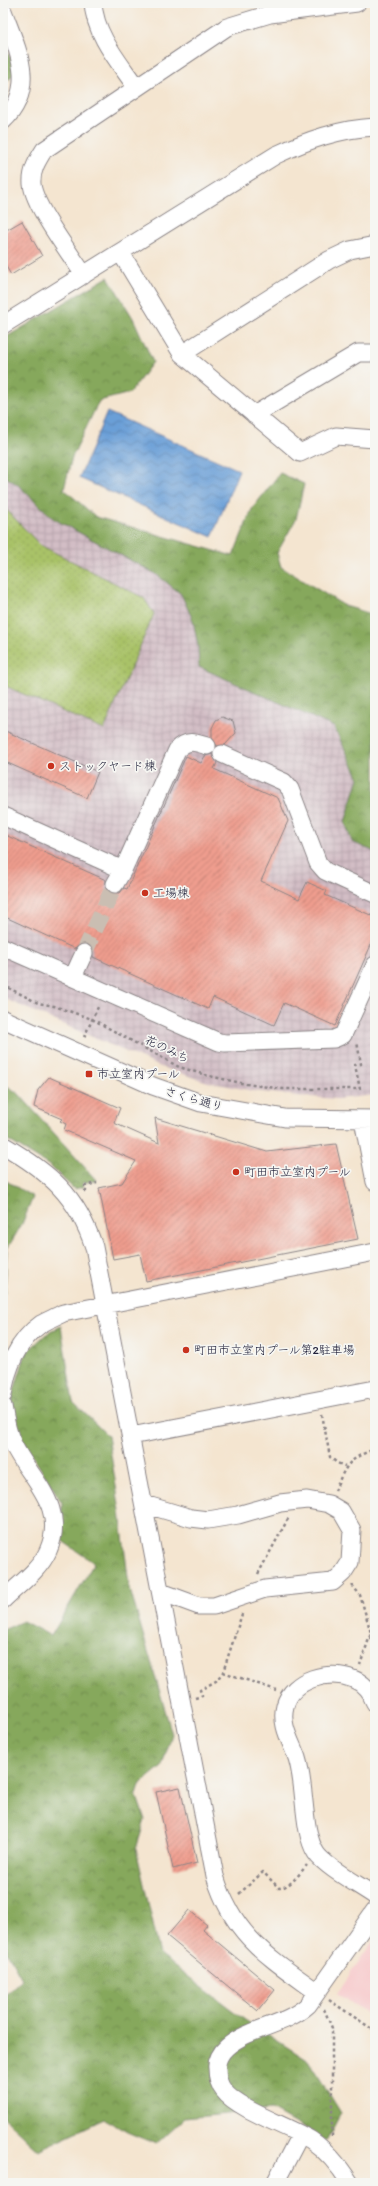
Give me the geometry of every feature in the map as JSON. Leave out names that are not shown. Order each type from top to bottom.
[{"type":"street","points":[[92,3],[93,11],[106,43],[136,87]]},
{"type":"street","points":[[84,275],[35,198],[32,175],[36,162],[44,150],[227,27],[270,14],[358,3]]},
{"type":"street","points":[[3,11],[21,60],[23,73],[17,101],[3,121]]},
{"type":"street","points":[[4,322],[121,253],[276,155],[302,143],[334,132],[375,128]]},
{"type":"street","points":[[182,354],[329,260],[350,250],[375,245]]},
{"type":"street","points":[[121,253],[182,354],[300,453],[336,436],[375,439]]},
{"type":"street","points":[[254,415],[358,353],[375,353]]},
{"type":"street","points":[[3,816],[119,877],[178,750],[182,745],[190,742],[206,746]]},
{"type":"street","points":[[222,754],[284,782],[290,789],[318,863],[324,871],[375,894]]},
{"type":"street","points":[[3,946],[73,978],[225,1043],[334,1039],[343,1035],[375,965]]},
{"type":"street","points":[[73,978],[84,953]]},
{"type":"street","name":"さくら通り","points":[[3,1019],[153,1086],[201,1103],[285,1118],[369,1120]]},
{"type":"street","points":[[369,1120],[375,1182]]},
{"type":"street","points":[[3,1144],[44,1171],[71,1198],[88,1230],[92,1242],[131,1436],[215,1876],[227,1906],[246,1936],[267,1956],[317,1992]]},
{"type":"street","points":[[3,1395],[5,1378],[13,1357],[25,1340],[40,1325],[63,1313],[375,1252]]},
{"type":"street","points":[[131,1436],[375,1389]]},
{"type":"street","points":[[3,1406],[6,1424],[13,1444],[46,1494],[52,1511],[53,1532],[48,1551],[34,1570],[3,1600]]},
{"type":"street","points":[[144,1504],[191,1518],[208,1520],[238,1515],[280,1503],[307,1500],[329,1504],[341,1511],[352,1530],[350,1562],[343,1573],[333,1582],[265,1589],[214,1606],[199,1606],[161,1592]]},
{"type":"street","points":[[375,1703],[371,1693],[363,1684],[354,1679],[343,1676],[326,1677],[307,1680],[296,1687],[285,1705],[283,1717],[286,1731],[301,1774],[310,1832],[316,1854],[324,1862],[375,1896]]},
{"type":"street","points":[[350,2183],[332,2159],[316,2144],[235,2101],[223,2091],[217,2077],[216,2065],[226,2047],[237,2040],[298,2014],[308,2006],[375,1910]]},
{"type":"street","points":[[275,2183],[300,2135]]},
{"type":"path","name":"花のみち","points":[[3,985],[38,1003],[54,1006],[92,1019],[179,1066],[210,1076],[246,1084],[283,1089],[360,1089],[355,1065],[361,1064],[357,1041],[359,1035]]},
{"type":"path","points":[[84,1037],[96,1012]]},
{"type":"path","points":[[319,1400],[330,1457],[337,1463],[345,1466]]},
{"type":"path","points":[[329,1504],[345,1466],[354,1458],[375,1449]]},
{"type":"path","points":[[343,1573],[360,1595],[371,1633],[354,1679]]},
{"type":"path","points":[[370,1639],[375,1638]]},
{"type":"path","points":[[223,1672],[290,1695]]},
{"type":"path","points":[[227,1906],[264,1872],[279,1888],[290,1884],[316,1854]]},
{"type":"path","points":[[317,1992],[375,2031]]},
{"type":"path","points":[[317,1992],[332,2028],[332,2159]]},
{"type":"shaded area","points":[[3,475],[18,485],[54,519],[156,574],[181,594],[193,620],[198,646],[199,667],[334,727],[359,778],[345,822],[352,842],[375,852],[375,1095],[337,1099],[298,1096],[253,1091],[208,1082],[161,1067],[3,998]]},
{"type":"shaded area","points":[[375,1938],[375,2019],[337,1993]]},
{"type":"green space","points":[[3,45],[18,70],[3,85]]},
{"type":"green space","points":[[108,277],[133,318],[153,362],[130,393],[99,401],[72,457],[64,489],[96,517],[233,556],[252,509],[280,473],[304,484],[296,519],[277,553],[281,567],[345,606],[375,615],[375,852],[352,842],[345,822],[359,778],[334,727],[199,667],[198,646],[193,620],[181,594],[156,574],[54,519],[18,485],[3,475],[3,339]]},
{"type":"green space","points":[[3,506],[40,545],[144,598],[154,614],[104,730],[3,685]]},
{"type":"green space","points":[[7,1086],[18,1093],[96,1180],[83,1183],[83,1187],[74,1189],[50,1166],[3,1137],[3,1087]]},
{"type":"green space","points":[[3,1179],[33,1197],[22,1224],[7,1249],[5,1292],[3,1294]]},
{"type":"green space","points":[[61,1326],[73,1402],[108,1436],[120,1511],[129,1586],[172,1734],[162,1766],[139,1785],[136,1794],[145,1820],[136,1849],[160,1955],[245,2020],[309,2061],[341,2113],[326,2141],[271,2110],[184,2118],[156,2144],[127,2132],[104,2119],[38,2150],[3,2117],[3,1997],[22,1979],[3,1945],[3,1630],[23,1621],[51,1636],[94,1563],[61,1540],[62,1503],[17,1431],[12,1397],[26,1353],[45,1335]]},
{"type":"water","points":[[107,412],[239,470],[212,537],[79,478]]},
{"type":"building","points":[[22,221],[42,256],[11,275],[3,261],[3,232]]},
{"type":"building","points":[[222,717],[233,721],[236,733],[225,745],[217,746],[212,738],[212,728],[216,720]]},
{"type":"building","name":"ストックヤード棟","points":[[3,730],[98,772],[87,798],[3,761]]},
{"type":"building","name":"工場棟","points":[[212,754],[217,763],[214,769],[278,798],[288,821],[261,881],[299,899],[307,882],[327,891],[325,895],[375,917],[375,936],[335,1026],[284,1003],[274,1025],[213,997],[208,1009],[93,957],[92,948],[88,944],[79,945],[75,949],[3,916],[3,834],[106,880],[106,889],[110,892],[120,893],[124,888],[127,889],[186,756],[201,763],[205,756]]},
{"type":"building","name":"町田市立室内プール","points":[[49,1077],[120,1108],[114,1123],[159,1143],[155,1118],[267,1152],[336,1144],[358,1239],[146,1281],[140,1254],[113,1259],[99,1188],[122,1183],[136,1161],[64,1130],[66,1124],[60,1121],[62,1119],[34,1107],[38,1090]]},
{"type":"building","points":[[180,1787],[197,1863],[173,1869],[156,1792]]},
{"type":"building","points":[[189,1910],[207,1925],[203,1930],[275,1990],[258,2011],[167,1936]]},
{"type":"tunnel","points":[[84,953],[115,884]]},
{"type":"place","name":"ストックヤード棟","points":[[51,766]]},
{"type":"place","name":"工場棟","points":[[145,893]]},
{"type":"place","name":"市立室内プール","points":[[89,1074]]},
{"type":"place","name":"町田市立室内プール","points":[[236,1172]]},
{"type":"place","name":"町田市立室内プール第2駐車場","points":[[186,1350]]}]
